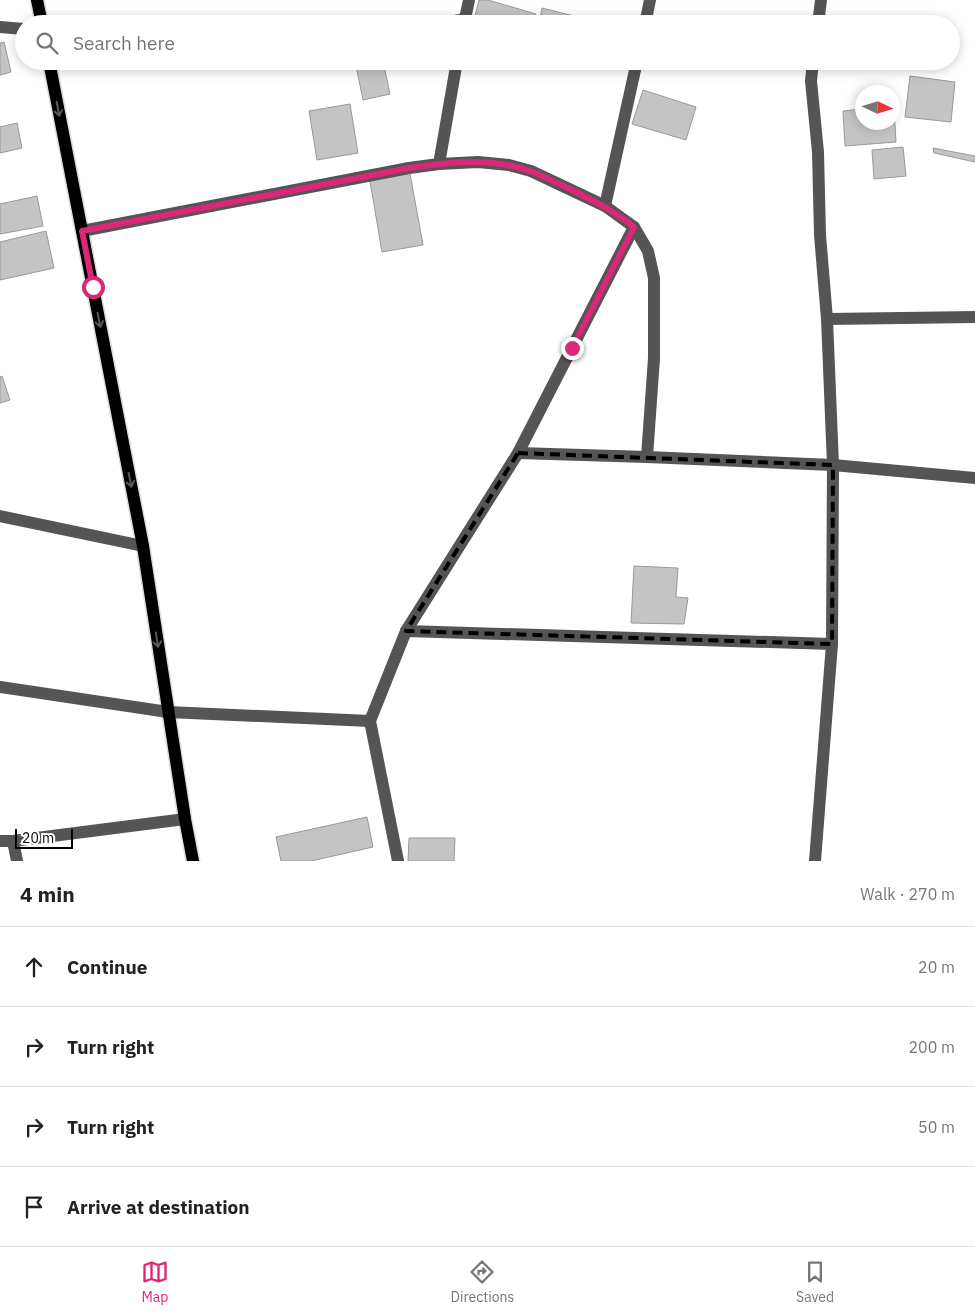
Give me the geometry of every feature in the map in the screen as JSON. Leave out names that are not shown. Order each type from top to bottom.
[{"type":"main road","points":[[37,0],[40,15]]},
{"type":"main road","points":[[51,70],[143,546],[193,861]]},
{"type":"street","points":[[466,15],[469,0]]},
{"type":"street","points":[[647,15],[650,0]]},
{"type":"street","points":[[819,15],[821,0]]},
{"type":"street","points":[[0,27],[15,28]]},
{"type":"street","points":[[439,164],[455,70]]},
{"type":"street","points":[[606,206],[635,70]]},
{"type":"street","points":[[812,70],[810,81],[818,152],[820,235],[828,319],[833,466],[832,644],[815,861]]},
{"type":"street","points":[[82,231],[369,175],[439,164],[478,162],[509,165],[531,171],[606,206],[634,227],[648,251],[654,278],[654,358],[648,457]]},
{"type":"street","points":[[398,861],[370,721],[406,631],[518,453],[634,227]]},
{"type":"street","points":[[828,319],[975,317]]},
{"type":"street","points":[[518,453],[833,466],[975,478]]},
{"type":"street","points":[[0,516],[143,546]]},
{"type":"street","points":[[406,631],[832,644]]},
{"type":"street","points":[[0,688],[168,712],[370,721]]},
{"type":"street","points":[[0,841],[13,841],[185,819]]},
{"type":"street","points":[[13,841],[17,861]]},
{"type":"highlighted area","points":[[518,453],[833,465],[832,644],[406,631]]},
{"type":"building","points":[[479,0],[488,0],[536,14],[536,15],[475,15]]},
{"type":"building","points":[[542,8],[570,15],[541,15]]},
{"type":"building","points":[[4,42],[11,72],[0,75],[0,43]]},
{"type":"building","points":[[357,70],[385,70],[390,94],[363,100]]},
{"type":"building","points":[[910,76],[955,82],[951,122],[905,117]]},
{"type":"building","points":[[643,90],[696,107],[686,140],[632,124]]},
{"type":"building","points":[[350,104],[358,153],[317,160],[309,111]]},
{"type":"building","points":[[855,110],[855,130],[895,130],[896,142],[845,146],[843,111]]},
{"type":"building","points":[[17,123],[22,148],[0,153],[0,127]]},
{"type":"building","points":[[903,147],[906,176],[874,179],[872,150]]},
{"type":"building","points":[[933,148],[975,156],[975,162],[934,153]]},
{"type":"building","points":[[409,168],[423,245],[382,252],[369,175]]},
{"type":"building","points":[[37,196],[43,226],[0,234],[0,204]]},
{"type":"building","points":[[46,231],[54,268],[0,280],[0,242]]},
{"type":"building","points":[[2,376],[10,400],[0,403],[0,377]]},
{"type":"building","points":[[634,566],[678,568],[676,597],[688,598],[684,624],[631,623]]},
{"type":"building","points":[[367,817],[373,847],[311,861],[281,861],[276,837]]},
{"type":"building","points":[[409,838],[455,838],[454,861],[408,861]]},
{"type":"route","points":[[93,287],[82,231],[409,168],[478,162],[509,165],[531,171],[606,206],[634,227],[572,348]]}]
